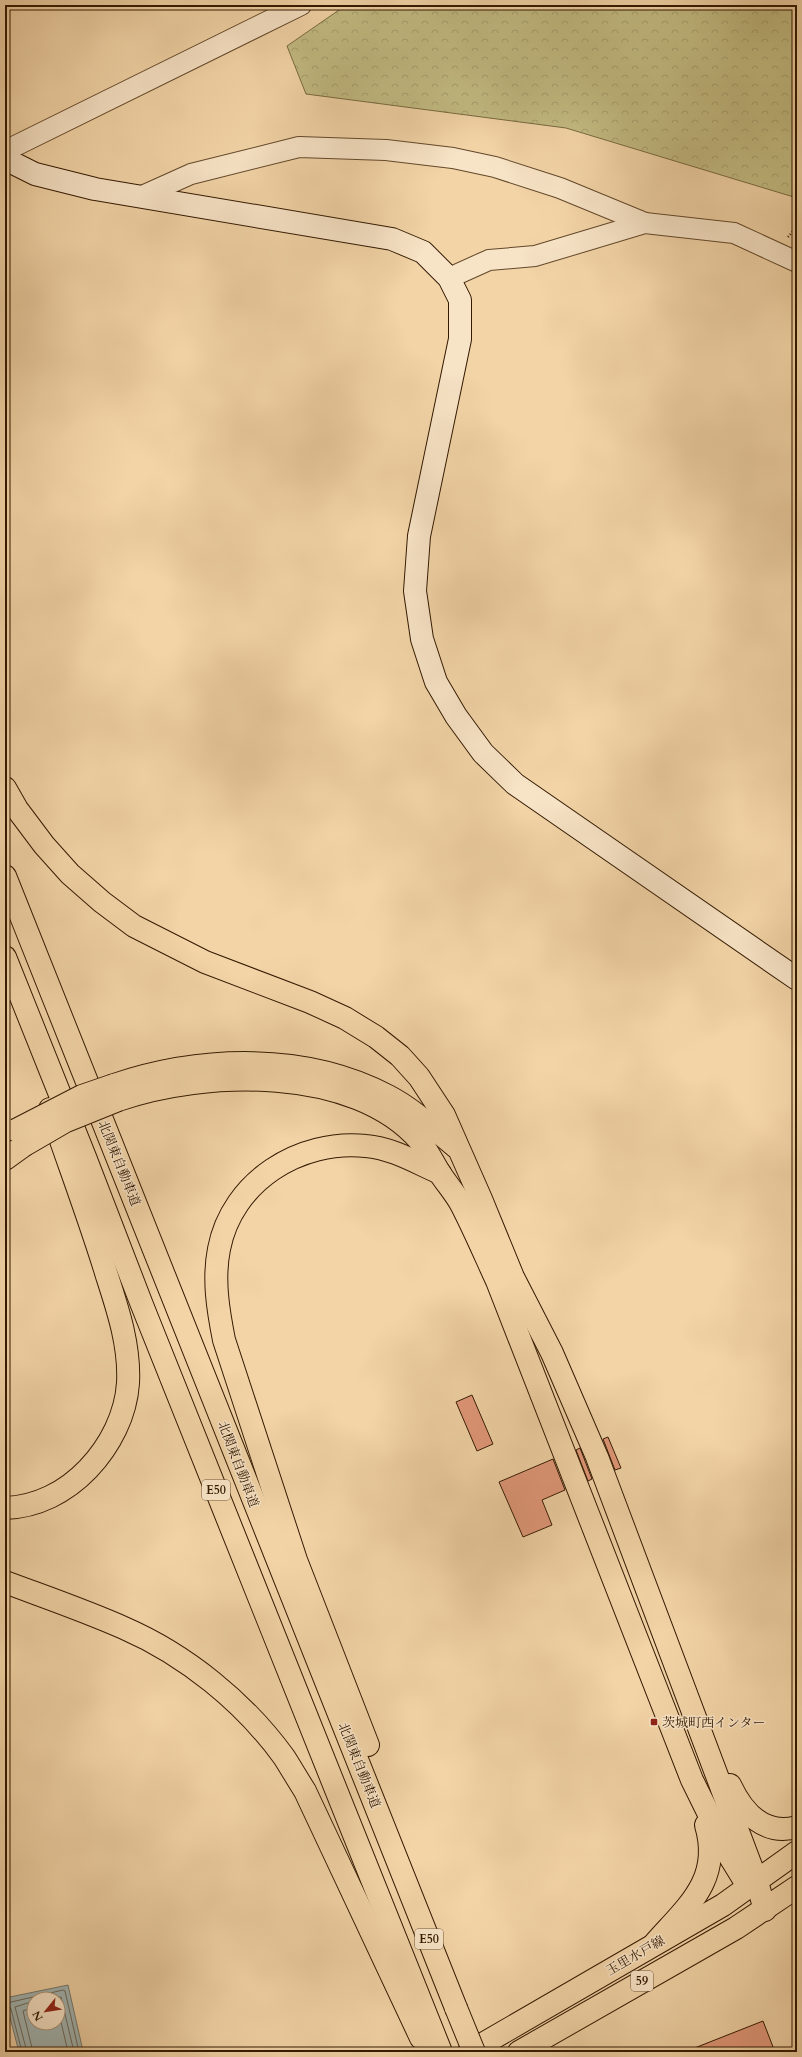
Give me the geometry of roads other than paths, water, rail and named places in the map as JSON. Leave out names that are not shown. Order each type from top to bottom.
[{"type":"main road","points":[[5,788],[35,833],[70,874],[102,902],[134,926],[205,962],[310,1002],[345,1018],[376,1037],[400,1056],[419,1077],[444,1115],[513,1277],[552,1353],[597,1457],[698,1727],[753,1884],[764,1910]]},
{"type":"main road","name":"北関東自動車道","points":[[5,876],[280,1569],[474,2052]]},
{"type":"main road","name":"E50","points":[[5,957],[86,1157],[150,1327],[423,2026],[441,2052]]},
{"type":"main road","points":[[5,975],[97,1243],[117,1308],[126,1349],[128,1383],[123,1410],[114,1434],[98,1458],[80,1477],[60,1492],[36,1503],[5,1508]]},
{"type":"main road","points":[[5,1159],[15,1138],[66,1121],[116,1093],[143,1075],[210,1065],[274,1064],[336,1074],[389,1096],[410,1110],[457,1147]]},
{"type":"main road","points":[[116,1093],[146,1091],[205,1081],[299,1082],[328,1088],[385,1110],[420,1141],[461,1203],[497,1281],[692,1780],[710,1839],[710,1865],[704,1882],[697,1894],[655,1943]]},
{"type":"main road","points":[[402,1870],[383,1782],[296,1560],[224,1340],[218,1307],[217,1276],[219,1249],[226,1225],[238,1203],[254,1184],[272,1168],[293,1157],[317,1148],[345,1144],[368,1146],[391,1152],[440,1173]]},
{"type":"main road","points":[[5,1582],[125,1628],[165,1650],[200,1673],[230,1698],[258,1726],[284,1757],[305,1791],[423,2026],[427,2052]]},
{"type":"main road","points":[[698,1727],[722,1766],[738,1801],[746,1812],[754,1820],[772,1828],[788,1829],[797,1826]]},
{"type":"main road","points":[[692,1780],[730,1857],[753,1884]]},
{"type":"main road","name":"玉里水戸線","points":[[469,2052],[723,1904],[797,1852]]},
{"type":"main road","name":"玉里水戸線","points":[[519,2052],[764,1910],[797,1887]]},
{"type":"street","points":[[5,151],[301,5]]},
{"type":"street","points":[[142,196],[191,174],[299,147],[386,150],[453,158],[495,167],[560,188],[645,223],[734,233],[797,262]]},
{"type":"street","points":[[5,159],[35,174],[95,189],[392,239],[423,252],[449,278],[460,300],[460,339],[419,536],[415,591],[422,639],[436,682],[456,716],[483,753],[515,784],[797,979]]},
{"type":"street","points":[[449,278],[489,260],[535,256],[645,223]]},
{"type":"water","points":[[68,1985],[83,2051],[19,2052],[5,1998],[26,1994],[26,2031],[66,2031],[66,1991],[39,1991]]},
{"type":"place","name":"茨城町西インター","points":[[654,1722]]}]
